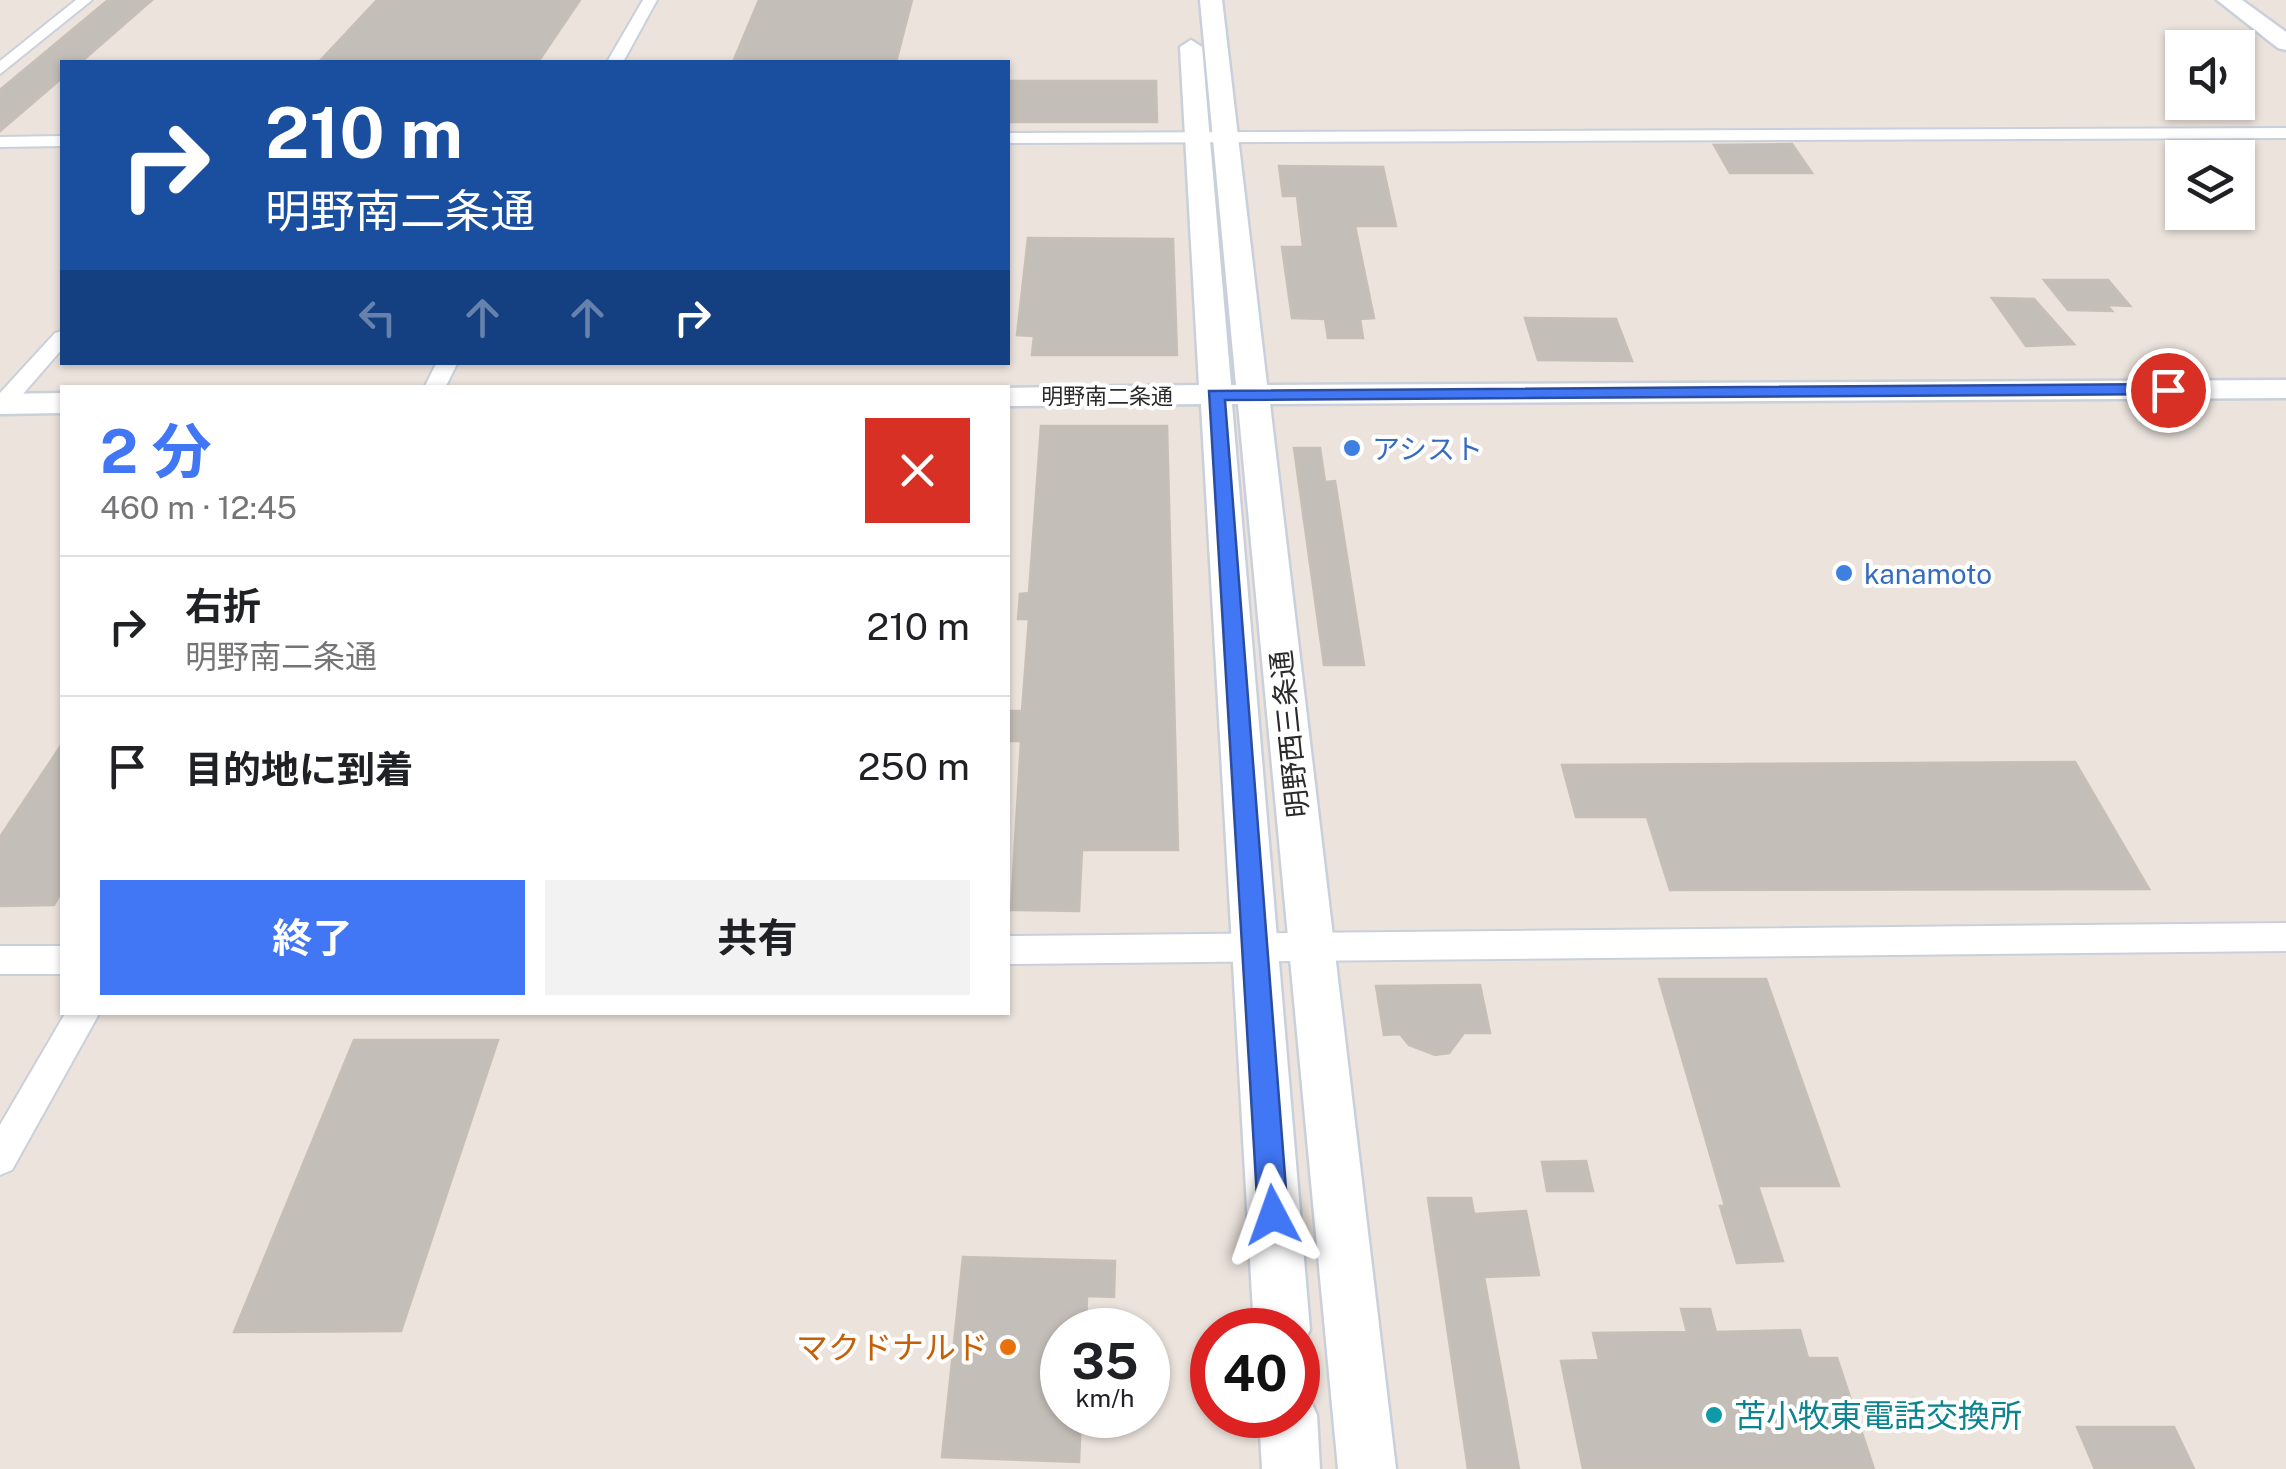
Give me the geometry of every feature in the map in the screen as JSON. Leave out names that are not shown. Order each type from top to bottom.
[{"type":"street","points":[[0,69],[84,0]]},
{"type":"street","points":[[616,60],[650,0]]},
{"type":"street","name":"明野西三条通","points":[[1188,0],[1211,137],[1235,395],[1310,946],[1367,1469]]},
{"type":"street","name":"明野西三条通","points":[[1211,0],[1211,137]]},
{"type":"street","points":[[2228,0],[2286,43]]},
{"type":"street","points":[[1010,138],[2286,132]]},
{"type":"street","points":[[0,142],[60,142]]},
{"type":"street","points":[[1,404],[60,339]]},
{"type":"street","name":"明野南二条通","points":[[1010,396],[2286,389]]},
{"type":"street","name":"明野西三条通","points":[[1235,395],[1254,946],[1280,1308]]},
{"type":"street","points":[[1,404],[60,403]]},
{"type":"street","points":[[1010,950],[2286,938]]},
{"type":"street","points":[[0,960],[60,960]]},
{"type":"street","points":[[0,1158],[82,1015]]},
{"type":"street","points":[[1290,1438],[1292,1469]]},
{"type":"building","points":[[108,0],[152,0],[83,60],[60,60],[60,80],[0,131],[0,90]]},
{"type":"building","points":[[377,0],[580,0],[539,60],[321,60]]},
{"type":"building","points":[[759,0],[912,0],[897,60],[734,60]]},
{"type":"building","points":[[1010,81],[1156,81],[1157,122],[1010,122]]},
{"type":"building","points":[[1792,144],[1812,173],[1730,173],[1714,145]]},
{"type":"building","points":[[1279,166],[1383,167],[1396,226],[1355,226],[1374,318],[1360,319],[1363,338],[1328,338],[1325,319],[1292,318],[1282,247],[1303,247],[1297,196],[1283,196]]},
{"type":"building","points":[[1028,238],[1173,239],[1177,355],[1032,355],[1034,336],[1017,335]]},
{"type":"building","points":[[2044,280],[2108,280],[2130,306],[2107,305],[2112,311],[2068,310]]},
{"type":"building","points":[[1992,298],[2034,299],[2074,344],[2026,346]]},
{"type":"building","points":[[1525,318],[1616,319],[1632,361],[1538,360]]},
{"type":"building","points":[[1041,426],[1167,426],[1178,850],[1082,850],[1079,911],[1011,910],[1021,741],[1010,741],[1010,726],[1011,711],[1022,711],[1029,619],[1018,619],[1020,594],[1029,593]]},
{"type":"building","points":[[1294,448],[1320,448],[1325,482],[1335,481],[1364,665],[1324,665]]},
{"type":"building","points":[[60,747],[60,894],[54,905],[0,906],[0,837]]},
{"type":"building","points":[[2075,762],[2149,889],[1670,890],[1647,817],[1576,817],[1562,765]]},
{"type":"building","points":[[1659,979],[1766,979],[1839,1186],[1758,1186],[1783,1261],[1737,1263],[1720,1206],[1725,1206]]},
{"type":"building","points":[[1480,985],[1490,1033],[1464,1033],[1449,1053],[1435,1055],[1409,1045],[1400,1034],[1384,1035],[1376,986]]},
{"type":"building","points":[[354,1040],[498,1040],[401,1331],[234,1332]]},
{"type":"building","points":[[1586,1161],[1593,1191],[1547,1191],[1542,1162]]},
{"type":"building","points":[[1428,1198],[1471,1198],[1474,1214],[1526,1211],[1539,1275],[1484,1277],[1519,1469],[1468,1469]]},
{"type":"building","points":[[963,1257],[1115,1261],[1114,1297],[1087,1296],[1087,1308],[1040,1308],[1040,1438],[1080,1438],[1079,1462],[942,1457]]},
{"type":"building","name":"苫小牧東電話交換所","points":[[1681,1309],[1710,1309],[1716,1332],[1800,1330],[1808,1358],[1837,1358],[1874,1469],[1583,1469],[1561,1361],[1599,1360],[1593,1333],[1687,1332]]},
{"type":"building","points":[[2077,1427],[2174,1427],[2194,1469],[2095,1469]]},
{"type":"place","name":"アシスト","points":[[1352,448]]},
{"type":"place","name":"kanamoto","points":[[1844,573]]},
{"type":"place","name":"マクドナルド","points":[[1008,1347]]},
{"type":"place","name":"苫小牧東電話交換所","points":[[1714,1415]]},
{"type":"route","points":[[1273,1215],[1216,395],[2168,390]]}]
